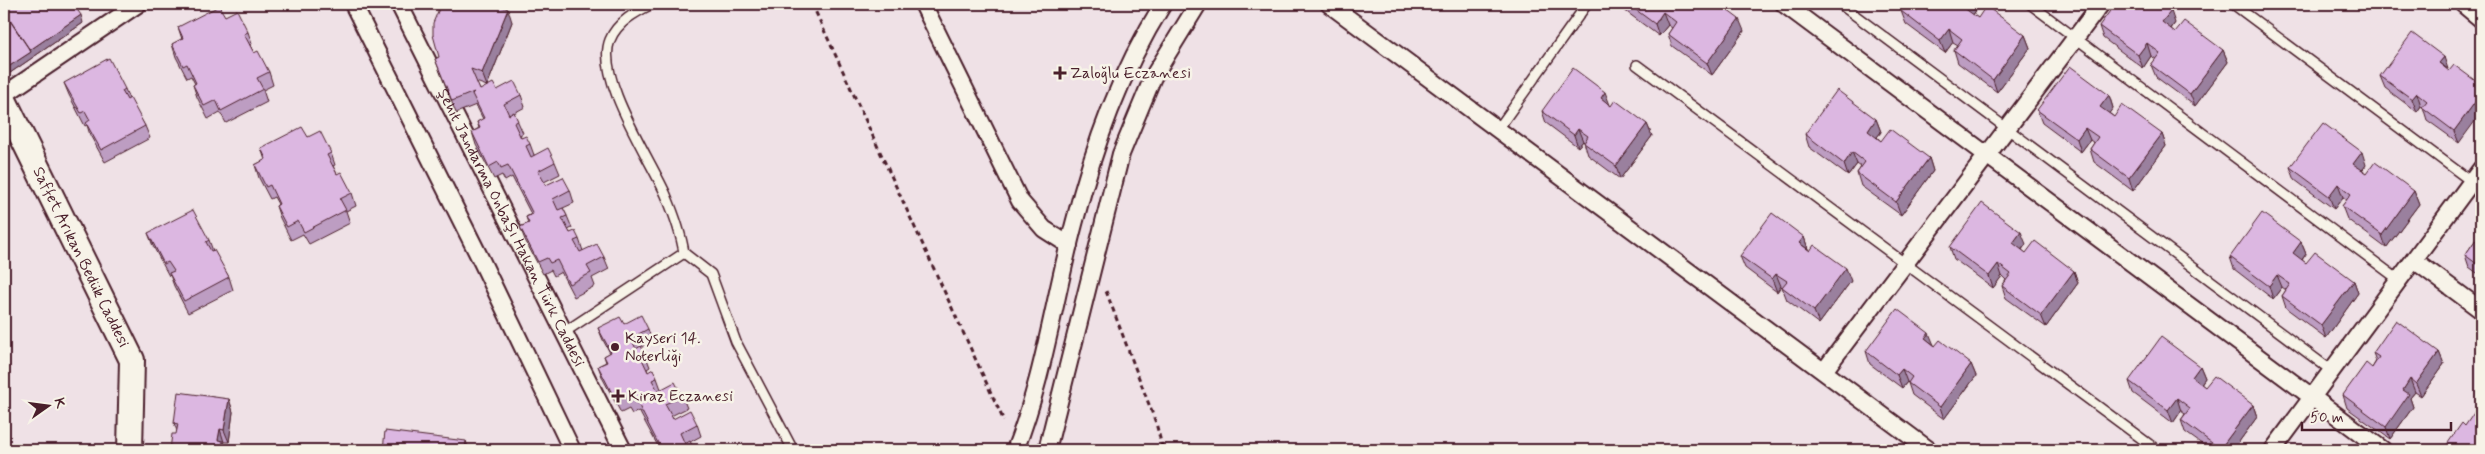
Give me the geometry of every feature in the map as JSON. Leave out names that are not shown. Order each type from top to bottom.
[{"type":"street","points":[[4,95],[138,4]]},
{"type":"street","points":[[353,4],[482,262],[572,450]]},
{"type":"street","name":"Şehit Jandarma Onbaşı Hakan Türk Caddesi","points":[[399,4],[563,333],[624,450]]},
{"type":"street","points":[[923,4],[1020,201],[1044,229],[1069,245]]},
{"type":"street","points":[[1015,450],[1032,406],[1069,245],[1102,127],[1133,55],[1163,4]]},
{"type":"street","points":[[1047,450],[1121,154],[1136,115],[1168,50],[1198,4]]},
{"type":"street","points":[[1329,4],[1930,450]]},
{"type":"street","points":[[1784,4],[1988,154],[2383,450]]},
{"type":"street","points":[[1824,371],[2101,4]]},
{"type":"street","points":[[2464,4],[2481,19]]},
{"type":"street","name":"Saffet Arıkan Bedük Caddesi","points":[[4,100],[132,360],[130,450]]},
{"type":"street","points":[[2273,450],[2476,176]]},
{"type":"street","points":[[2414,260],[2481,310]]},
{"type":"lane","points":[[652,4],[622,22],[610,40],[608,57],[616,90],[628,122],[666,196],[681,234],[684,253],[711,274],[736,342],[793,450]]},
{"type":"lane","points":[[1498,129],[1587,4]]},
{"type":"lane","points":[[1840,4],[2332,371]]},
{"type":"lane","points":[[2030,4],[2399,280]]},
{"type":"lane","points":[[2233,4],[2476,176]]},
{"type":"lane","points":[[1637,64],[2157,450]]},
{"type":"lane","points":[[563,333],[684,253]]},
{"type":"path","points":[[812,4],[1004,420]]},
{"type":"path","points":[[1094,260],[1154,416],[1163,450]]},
{"type":"building","points":[[4,4],[73,4],[81,15],[30,50],[4,11]]},
{"type":"building","points":[[441,4],[494,4],[508,9],[482,73],[471,69],[480,90],[493,83],[497,90],[514,81],[521,95],[504,104],[509,115],[514,112],[518,121],[514,123],[521,138],[526,136],[530,144],[526,146],[531,157],[548,148],[555,162],[538,171],[546,185],[563,177],[570,190],[553,199],[558,210],[563,208],[567,216],[562,218],[570,233],[575,231],[579,239],[574,241],[580,252],[597,244],[604,257],[587,266],[591,273],[569,284],[557,260],[550,263],[547,258],[538,262],[520,227],[529,223],[526,217],[533,214],[508,165],[501,168],[498,162],[489,167],[472,132],[480,128],[477,122],[484,118],[472,94],[474,92],[452,101],[435,59],[439,57],[433,35],[433,23]]},
{"type":"building","points":[[1628,4],[1719,4],[1739,19],[1707,63],[1668,34],[1676,22],[1663,12],[1655,24]]},
{"type":"building","points":[[1907,4],[1967,4],[1964,8],[1978,18],[1986,6],[2025,35],[1993,80],[1954,50],[1962,39],[1949,29],[1940,41],[1901,11]]},
{"type":"building","points":[[2115,4],[2161,4],[2171,11],[2162,22],[2175,32],[2184,21],[2223,50],[2190,94],[2151,65],[2160,53],[2147,43],[2138,55],[2099,26]]},
{"type":"building","points":[[219,6],[225,16],[237,10],[248,32],[244,34],[254,53],[258,51],[269,72],[257,78],[263,89],[221,111],[216,100],[204,106],[193,85],[196,83],[187,64],[183,66],[172,44],[183,38],[178,27]]},
{"type":"building","points":[[4,12],[31,52],[8,67],[4,61]]},
{"type":"building","points":[[2412,33],[2444,57],[2439,63],[2449,71],[2454,65],[2481,85],[2481,94],[2454,131],[2422,107],[2427,101],[2417,93],[2412,99],[2380,76]]},
{"type":"building","points":[[109,58],[125,89],[122,91],[127,100],[130,98],[145,126],[101,150],[86,123],[90,120],[85,111],[81,113],[64,83]]},
{"type":"building","points":[[2070,66],[2109,95],[2100,107],[2114,117],[2122,105],[2162,134],[2129,178],[2090,149],[2098,137],[2085,128],[2077,139],[2037,110]]},
{"type":"building","points":[[1573,68],[1605,92],[1601,98],[1611,106],[1615,100],[1647,124],[1616,166],[1584,143],[1588,136],[1578,129],[1574,135],[1542,111]]},
{"type":"building","points":[[1837,90],[1876,119],[1868,131],[1881,141],[1890,129],[1929,158],[1896,202],[1857,173],[1865,162],[1852,152],[1844,164],[1805,134]]},
{"type":"building","points":[[2323,123],[2362,152],[2353,164],[2367,173],[2375,162],[2414,191],[2382,235],[2342,206],[2351,194],[2338,184],[2329,196],[2290,167]]},
{"type":"building","points":[[302,127],[308,137],[320,131],[331,153],[327,155],[337,174],[341,172],[352,193],[340,199],[346,210],[304,232],[298,221],[287,227],[276,206],[279,204],[270,185],[266,187],[255,165],[266,159],[261,148]]},
{"type":"building","points":[[1982,203],[2021,232],[2013,243],[2026,253],[2035,241],[2074,271],[2041,315],[2002,286],[2011,274],[1998,264],[1989,276],[1950,247]]},
{"type":"building","points":[[193,210],[209,240],[206,242],[211,251],[214,250],[229,277],[184,301],[169,273],[174,271],[168,262],[164,264],[148,233]]},
{"type":"building","points":[[1772,213],[1804,237],[1799,243],[1810,251],[1814,245],[1846,268],[1814,311],[1782,287],[1787,281],[1776,274],[1772,279],[1740,256]]},
{"type":"building","points":[[2262,213],[2301,242],[2293,253],[2306,263],[2315,252],[2354,281],[2321,325],[2282,296],[2290,284],[2277,275],[2269,286],[2230,257]]},
{"type":"building","points":[[2481,232],[2481,267],[2465,255]]},
{"type":"building","points":[[1897,309],[1929,333],[1925,338],[1935,346],[1940,340],[1971,364],[1940,407],[1908,383],[1912,377],[1902,369],[1897,375],[1866,351]]},
{"type":"building","points":[[641,315],[648,329],[631,338],[636,349],[641,346],[645,354],[641,357],[648,372],[653,369],[657,378],[652,380],[658,391],[675,382],[682,396],[665,404],[673,419],[690,410],[697,424],[680,433],[685,444],[690,441],[694,450],[655,450],[660,447],[635,398],[628,402],[625,396],[616,401],[598,366],[607,362],[604,356],[611,352],[598,328],[620,317],[624,324]]},
{"type":"building","points":[[2396,320],[2439,352],[2416,384],[2410,379],[2403,390],[2409,394],[2386,427],[2343,395],[2366,363],[2372,368],[2379,357],[2373,353]]},
{"type":"building","points":[[2161,337],[2200,366],[2192,377],[2205,387],[2214,376],[2253,405],[2220,449],[2181,420],[2190,408],[2177,398],[2168,410],[2129,381]]},
{"type":"building","points":[[178,392],[229,399],[224,430],[220,429],[218,440],[223,441],[222,450],[170,450],[172,434],[176,434],[178,424],[174,423]]},
{"type":"building","points":[[2478,407],[2481,409],[2481,450],[2443,450],[2462,423],[2465,426]]},
{"type":"building","points":[[385,431],[466,441],[465,450],[383,450]]},
{"type":"place","name":"Zaloğlu Eczanesi","points":[[1060,73]]},
{"type":"place","name":"Kayseri 14. Noterliği","points":[[615,347]]},
{"type":"place","name":"Kiraz Eczanesi","points":[[618,396]]}]
